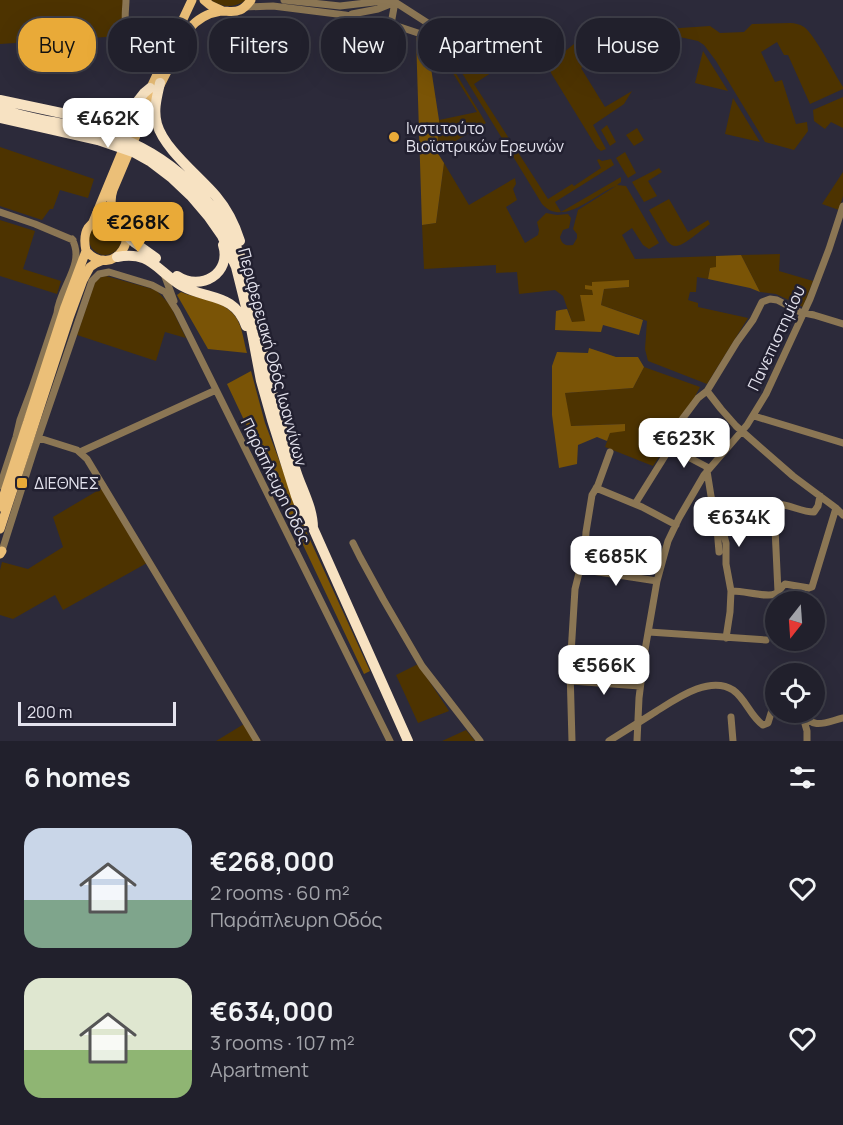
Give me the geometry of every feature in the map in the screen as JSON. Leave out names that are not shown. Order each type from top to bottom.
[{"type":"highway","points":[[160,83],[155,111],[161,134],[223,205],[237,232],[245,268]]},
{"type":"highway","points":[[0,100],[105,120],[127,113],[150,88]]},
{"type":"highway","name":"Περιφερειακή Οδός Ιωαννίνων","points":[[0,110],[85,128],[142,152],[178,171],[206,198],[224,224],[245,268],[272,392],[294,465],[311,511],[313,528],[408,741]]},
{"type":"highway","name":"Περιφερειακή Οδός Ιωαννίνων","points":[[0,118],[115,141]]},
{"type":"highway","name":"Περιφερειακή Οδός Ιωαννίνων","points":[[142,152],[185,189],[203,209],[227,244],[236,267],[261,381],[285,461],[305,519],[313,528]]},
{"type":"highway","points":[[126,235],[178,276],[198,282],[207,280],[220,270],[225,252],[219,230]]},
{"type":"highway","points":[[117,257],[141,256],[186,288],[232,305],[243,318],[254,346]]},
{"type":"main road","points":[[183,18],[192,0]]},
{"type":"main road","points":[[204,0],[223,11],[234,12],[248,4]]},
{"type":"main road","points":[[0,529],[86,273],[93,265],[117,257],[127,244],[122,225],[112,208],[112,194],[130,149],[160,83],[188,30],[205,16],[223,11]]},
{"type":"main road","points":[[0,507],[86,251],[86,231],[93,222],[120,154],[157,72]]},
{"type":"main road","points":[[93,222],[109,218],[117,220]]},
{"type":"main road","points":[[86,251],[103,260]]},
{"type":"main road","points":[[57,313],[63,301],[70,295]]},
{"type":"main road","points":[[18,429],[32,410]]},
{"type":"main road","points":[[33,428],[39,438]]},
{"type":"street","points":[[126,0],[126,18]]},
{"type":"street","points":[[284,0],[340,6],[383,0],[395,2],[420,18]]},
{"type":"street","points":[[345,15],[378,9],[395,2]]},
{"type":"street","points":[[392,18],[395,2]]},
{"type":"street","points":[[248,4],[360,18]]},
{"type":"street","name":"Πανεπιστημίου","points":[[637,741],[640,687],[657,581],[666,548],[676,525],[708,470],[754,416],[770,387],[825,261],[843,206]]},
{"type":"street","points":[[0,212],[72,239],[81,244],[86,251]]},
{"type":"street","points":[[58,233],[70,235],[86,231]]},
{"type":"street","points":[[0,486],[57,313],[58,303],[76,260],[72,239]]},
{"type":"street","name":"Παράπλευρη Οδός","points":[[39,438],[91,283],[96,275],[104,272],[112,273],[158,287],[167,295],[174,307],[390,741]]},
{"type":"street","points":[[163,272],[174,307]]},
{"type":"street","points":[[635,504],[669,447],[680,422],[707,391],[753,320],[762,302],[770,299],[777,300],[804,313],[843,324]]},
{"type":"street","points":[[80,452],[216,390]]},
{"type":"street","points":[[707,391],[742,431],[788,472],[843,515]]},
{"type":"street","points":[[754,416],[843,442]]},
{"type":"street","points":[[1,554],[39,438],[80,452],[93,468],[258,741]]},
{"type":"street","points":[[669,447],[708,470],[716,516],[719,552]]},
{"type":"street","points":[[572,741],[571,681],[574,599],[585,549],[591,499],[610,452]]},
{"type":"street","points":[[596,488],[635,504],[676,525]]},
{"type":"street","points":[[778,591],[774,506],[784,505],[814,512],[820,496]]},
{"type":"street","points":[[779,591],[785,584],[813,587],[836,508]]},
{"type":"street","points":[[716,516],[722,527],[726,546],[726,564],[731,591],[726,638]]},
{"type":"street","points":[[722,527],[775,532]]},
{"type":"street","points":[[353,543],[382,599],[422,666],[480,741]]},
{"type":"street","points":[[579,569],[657,581]]},
{"type":"street","points":[[731,591],[765,594]]},
{"type":"street","points":[[649,632],[765,640]]},
{"type":"street","points":[[571,681],[640,687]]},
{"type":"street","points":[[609,741],[690,692],[711,687],[724,687],[734,692],[757,720],[763,725],[768,723]]},
{"type":"street","points":[[732,717],[733,741]]},
{"type":"street","points":[[809,741],[813,724],[843,718]]},
{"type":"street","points":[[804,723],[809,741]]},
{"type":"shaded area","points":[[0,0],[124,0],[123,18],[108,18],[108,37],[96,38],[96,18],[18,18],[18,43],[0,44]]},
{"type":"shaded area","points":[[211,0],[246,0],[228,6]]},
{"type":"shaded area","points":[[795,23],[804,27],[819,46],[843,87],[810,104],[788,55],[784,55],[777,42],[761,52],[775,82],[782,80],[796,124],[807,122],[808,131],[794,150],[765,142],[704,45],[698,41],[680,37],[680,28],[710,26],[720,33],[744,32],[752,24]]},
{"type":"shaded area","points":[[416,37],[418,38],[418,72],[432,72],[439,120],[437,152],[444,163],[436,223],[422,225]]},
{"type":"shaded area","points":[[576,42],[576,72],[583,72],[605,107],[632,91],[624,104],[593,125],[606,149],[601,151],[597,148],[551,73],[564,72],[564,52]]},
{"type":"shaded area","points":[[703,51],[728,91],[695,83]]},
{"type":"shaded area","points":[[452,72],[455,72],[486,123],[437,152],[439,120],[477,112]]},
{"type":"shaded area","points":[[492,72],[474,84],[548,199],[572,184],[574,186],[601,168],[597,160],[611,159],[614,165],[555,202],[561,212],[550,210],[542,204],[462,73]]},
{"type":"shaded area","points":[[843,97],[843,128],[831,122],[825,129],[814,121],[813,110]]},
{"type":"shaded area","points":[[733,98],[760,142],[725,134]]},
{"type":"shaded area","points":[[607,125],[616,142],[610,146],[601,130]]},
{"type":"shaded area","points":[[637,128],[644,140],[634,146],[626,135]]},
{"type":"shaded area","points":[[0,147],[94,179],[88,198],[60,190],[53,209],[50,209],[42,220],[0,206]]},
{"type":"shaded area","points":[[625,152],[636,173],[628,178],[616,158]]},
{"type":"shaded area","points":[[444,163],[469,205],[515,178],[516,184],[513,189],[517,200],[506,207],[525,243],[538,235],[537,222],[546,213],[568,214],[571,218],[569,228],[563,230],[560,237],[565,244],[573,245],[577,238],[573,229],[578,210],[616,186],[579,207],[561,212],[621,177],[621,182],[617,185],[626,186],[659,243],[649,249],[643,245],[632,228],[622,235],[635,259],[716,256],[716,268],[710,268],[708,279],[697,277],[696,292],[690,292],[688,300],[698,303],[698,307],[748,318],[707,384],[648,361],[645,349],[647,321],[601,305],[604,289],[629,287],[592,282],[593,295],[580,295],[586,322],[572,322],[563,296],[555,290],[519,294],[517,272],[496,273],[496,265],[424,269],[422,225],[436,223]]},
{"type":"shaded area","points":[[659,168],[662,172],[648,181],[657,196],[644,202],[632,182]]},
{"type":"shaded area","points":[[843,172],[843,196],[839,210],[822,204]]},
{"type":"shaded area","points":[[669,199],[688,232],[708,220],[710,224],[684,243],[671,245],[649,210]]},
{"type":"shaded area","points":[[0,220],[35,231],[23,269],[61,281],[57,294],[0,276]]},
{"type":"shaded area","points":[[105,223],[116,228],[121,239],[116,250],[105,255],[94,250],[89,239],[94,228]]},
{"type":"shaded area","points":[[780,254],[779,271],[813,281],[803,307],[776,294],[760,292],[741,255]]},
{"type":"shaded area","points":[[741,255],[760,292],[708,279],[710,268],[716,267],[716,256]]},
{"type":"shaded area","points":[[106,276],[157,291],[170,305],[186,338],[165,332],[156,361],[77,335],[95,282]]},
{"type":"shaded area","points":[[629,280],[629,287],[604,289],[601,305],[643,320],[639,335],[603,325],[601,332],[555,330],[556,311],[567,309],[572,322],[585,321],[580,295],[593,295],[592,290],[585,289],[585,285],[592,286],[592,282]]},
{"type":"shaded area","points":[[181,292],[228,309],[238,321],[247,353],[208,349],[177,295]]},
{"type":"shaded area","points":[[589,348],[616,357],[638,357],[644,367],[633,388],[565,393],[571,426],[625,424],[625,431],[610,433],[607,441],[597,437],[578,445],[577,464],[559,468],[552,415],[552,366],[557,352],[588,353]]},
{"type":"shaded area","points":[[644,367],[700,387],[671,430],[656,425],[650,444],[665,448],[653,466],[605,447],[610,433],[625,424],[570,426],[565,393],[633,388]]},
{"type":"shaded area","points":[[251,371],[265,423],[306,531],[370,671],[364,674],[227,384]]},
{"type":"shaded area","points":[[102,488],[147,563],[63,610],[55,595],[13,619],[0,615],[2,562],[28,569],[63,547],[53,517]]},
{"type":"shaded area","points":[[418,664],[449,711],[418,723],[396,675]]},
{"type":"shaded area","points":[[244,724],[254,741],[216,741]]},
{"type":"shaded area","points":[[466,730],[475,741],[442,741]]},
{"type":"place","name":"Ινστιτούτο Βιοϊατρικών Ερευνών","points":[[394,137]]},
{"type":"place","name":"ΔΙΕΘΝΕΣ","points":[[22,483]]}]
